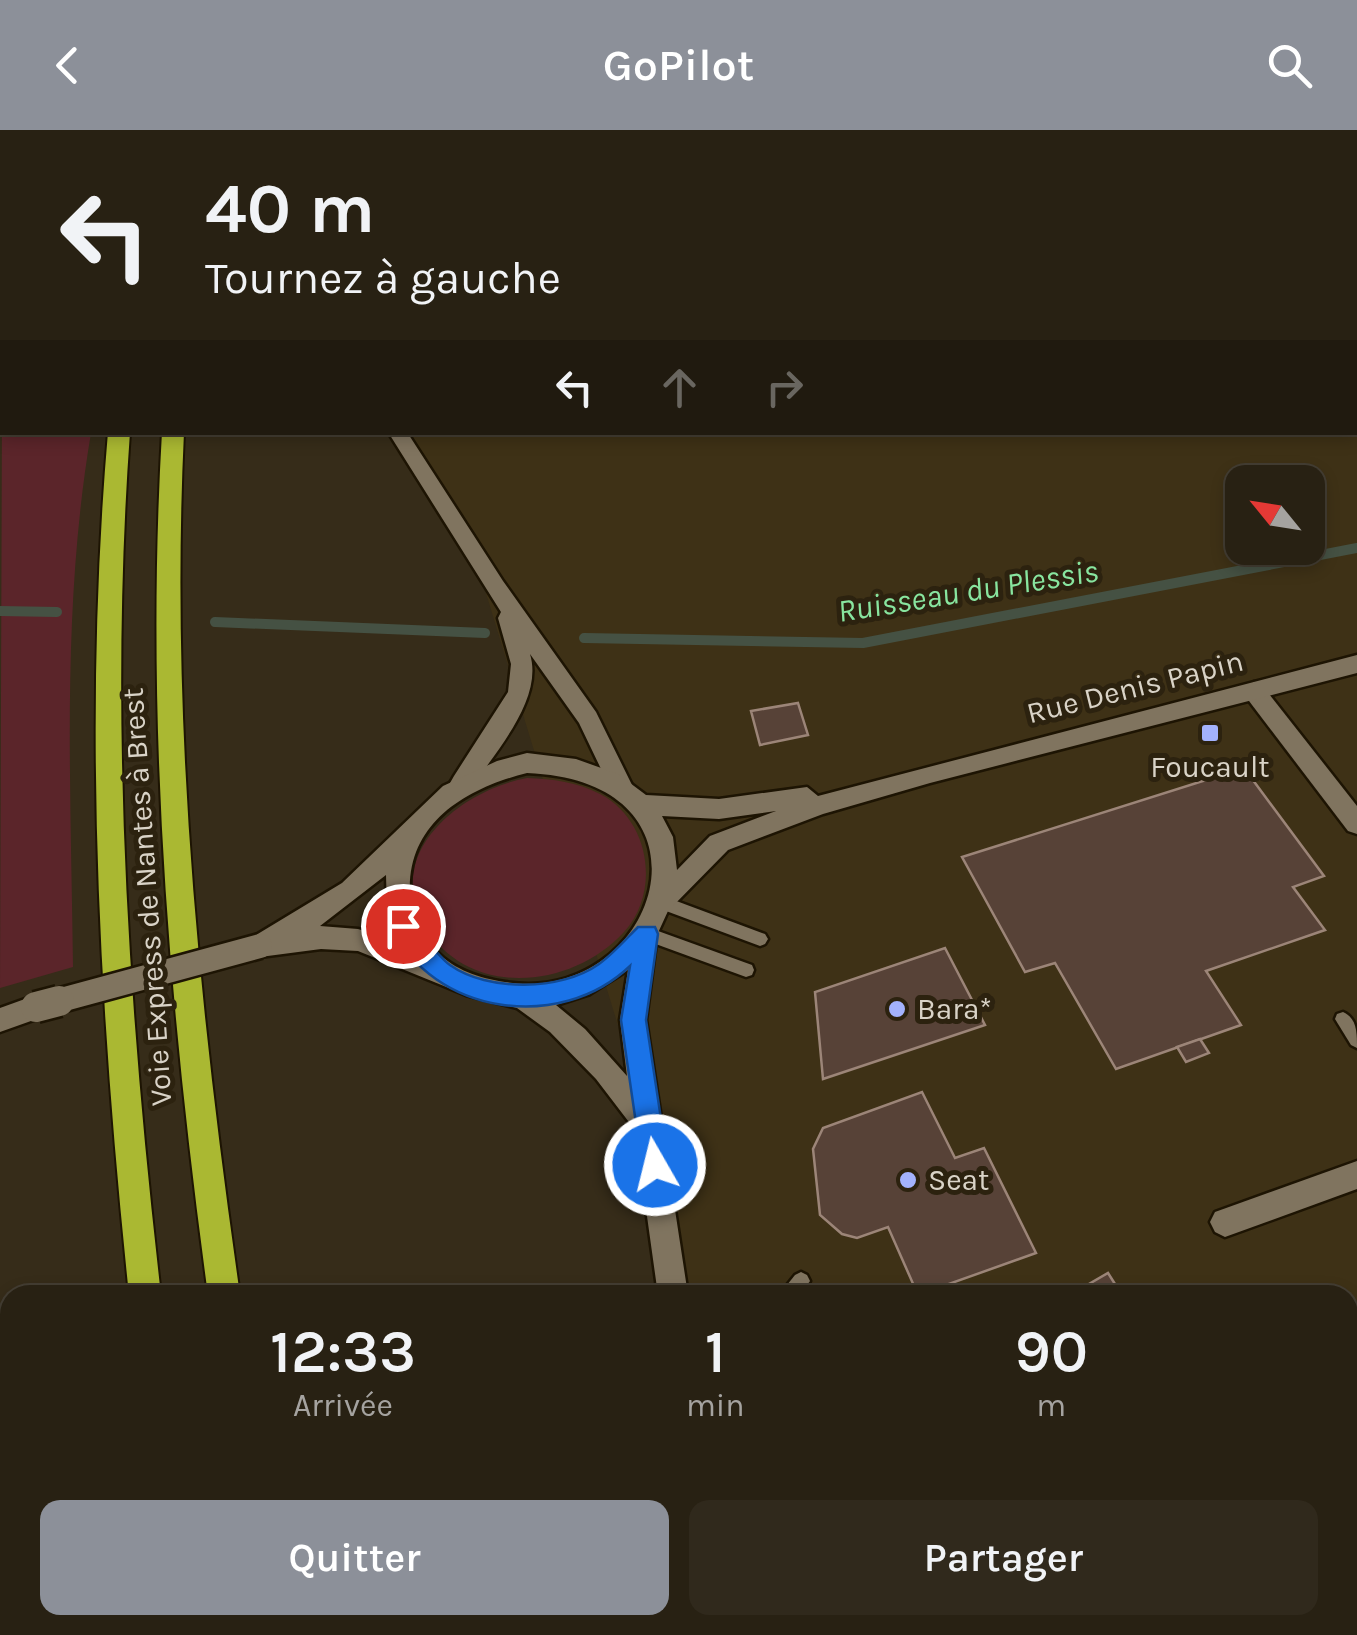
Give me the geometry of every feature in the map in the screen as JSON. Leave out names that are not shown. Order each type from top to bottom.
[{"type":"highway","name":"Voie Express de Nantes à Brest","points":[[119,435],[106,566],[104,788],[108,908],[144,1285]]},
{"type":"highway","name":"Voie Express de Nantes à Brest","points":[[173,435],[168,662],[176,861],[223,1285]]},
{"type":"main road","points":[[398,435],[505,603],[550,660],[588,718],[621,788]]},
{"type":"main road","points":[[462,783],[519,693],[522,664],[505,603]]},
{"type":"main road","name":"Rue Denis Papin","points":[[662,903],[718,843],[820,806],[930,773],[1357,664]]},
{"type":"main road","points":[[1254,690],[1357,824]]},
{"type":"main road","points":[[260,946],[326,912],[405,842],[428,809],[462,783],[493,770],[527,763],[561,764],[592,772],[642,805],[660,836],[666,862],[662,903],[646,934],[607,972],[581,985],[523,997]]},
{"type":"main road","name":"Rue Denis Papin","points":[[642,805],[753,807],[930,773]]},
{"type":"main road","points":[[405,842],[396,870],[396,898],[403,926],[418,952],[442,973]]},
{"type":"main road","points":[[646,934],[634,1020],[672,1285]]},
{"type":"main road","points":[[0,1020],[260,946],[326,937],[357,940],[466,986],[523,997],[561,1020],[593,1051],[650,1127]]},
{"type":"main road","points":[[0,1011],[36,1007]]},
{"type":"main road","points":[[1225,1222],[1357,1175]]},
{"type":"lane","points":[[662,903],[760,939]]},
{"type":"lane","points":[[646,934],[746,970]]},
{"type":"lane","points":[[1343,1020],[1357,1040]]},
{"type":"lane","points":[[797,1285],[801,1280]]},
{"type":"shaded area","points":[[2,435],[91,435],[75,566],[72,632],[73,967],[0,988]]},
{"type":"shaded area","points":[[398,435],[1357,435],[1357,1285],[672,1285],[649,1127],[474,554]]},
{"type":"shaded area","points":[[527,778],[583,787],[617,806],[630,821],[645,857],[643,897],[624,932],[603,951],[578,965],[523,978],[495,976],[469,967],[445,951],[426,928],[414,901],[413,875],[420,851],[454,811],[477,796]]},
{"type":"building","points":[[798,703],[808,735],[760,745],[751,711]]},
{"type":"building","points":[[1244,768],[1324,876],[1293,887],[1325,930],[1206,971],[1241,1025],[1116,1069],[1055,963],[1025,972],[962,857]]},
{"type":"building","name":"Bara*","points":[[945,948],[985,1025],[823,1079],[815,992]]},
{"type":"building","points":[[1200,1039],[1209,1053],[1186,1062],[1177,1047]]},
{"type":"building","name":"Seat","points":[[922,1092],[955,1158],[984,1148],[1036,1253],[946,1285],[914,1285],[888,1227],[857,1238],[842,1234],[820,1215],[813,1149],[823,1128]]},
{"type":"building","points":[[1108,1273],[1116,1285],[1087,1285]]},
{"type":"waterway","name":"Ruisseau du Plessis","points":[[584,638],[863,643],[1357,548]]},
{"type":"waterway","name":"Ruisseau du Plessis","points":[[0,611],[57,612]]},
{"type":"waterway","name":"Ruisseau du Plessis","points":[[215,622],[485,633]]},
{"type":"place","name":"Foucault","points":[[1210,733]]},
{"type":"place","name":"Bara*","points":[[897,1009]]},
{"type":"place","name":"Seat","points":[[908,1180]]},
{"type":"route","points":[[403,926],[418,952],[442,973],[466,986],[523,997],[553,994],[607,972],[629,955],[646,934],[634,1020],[655,1165]]}]
